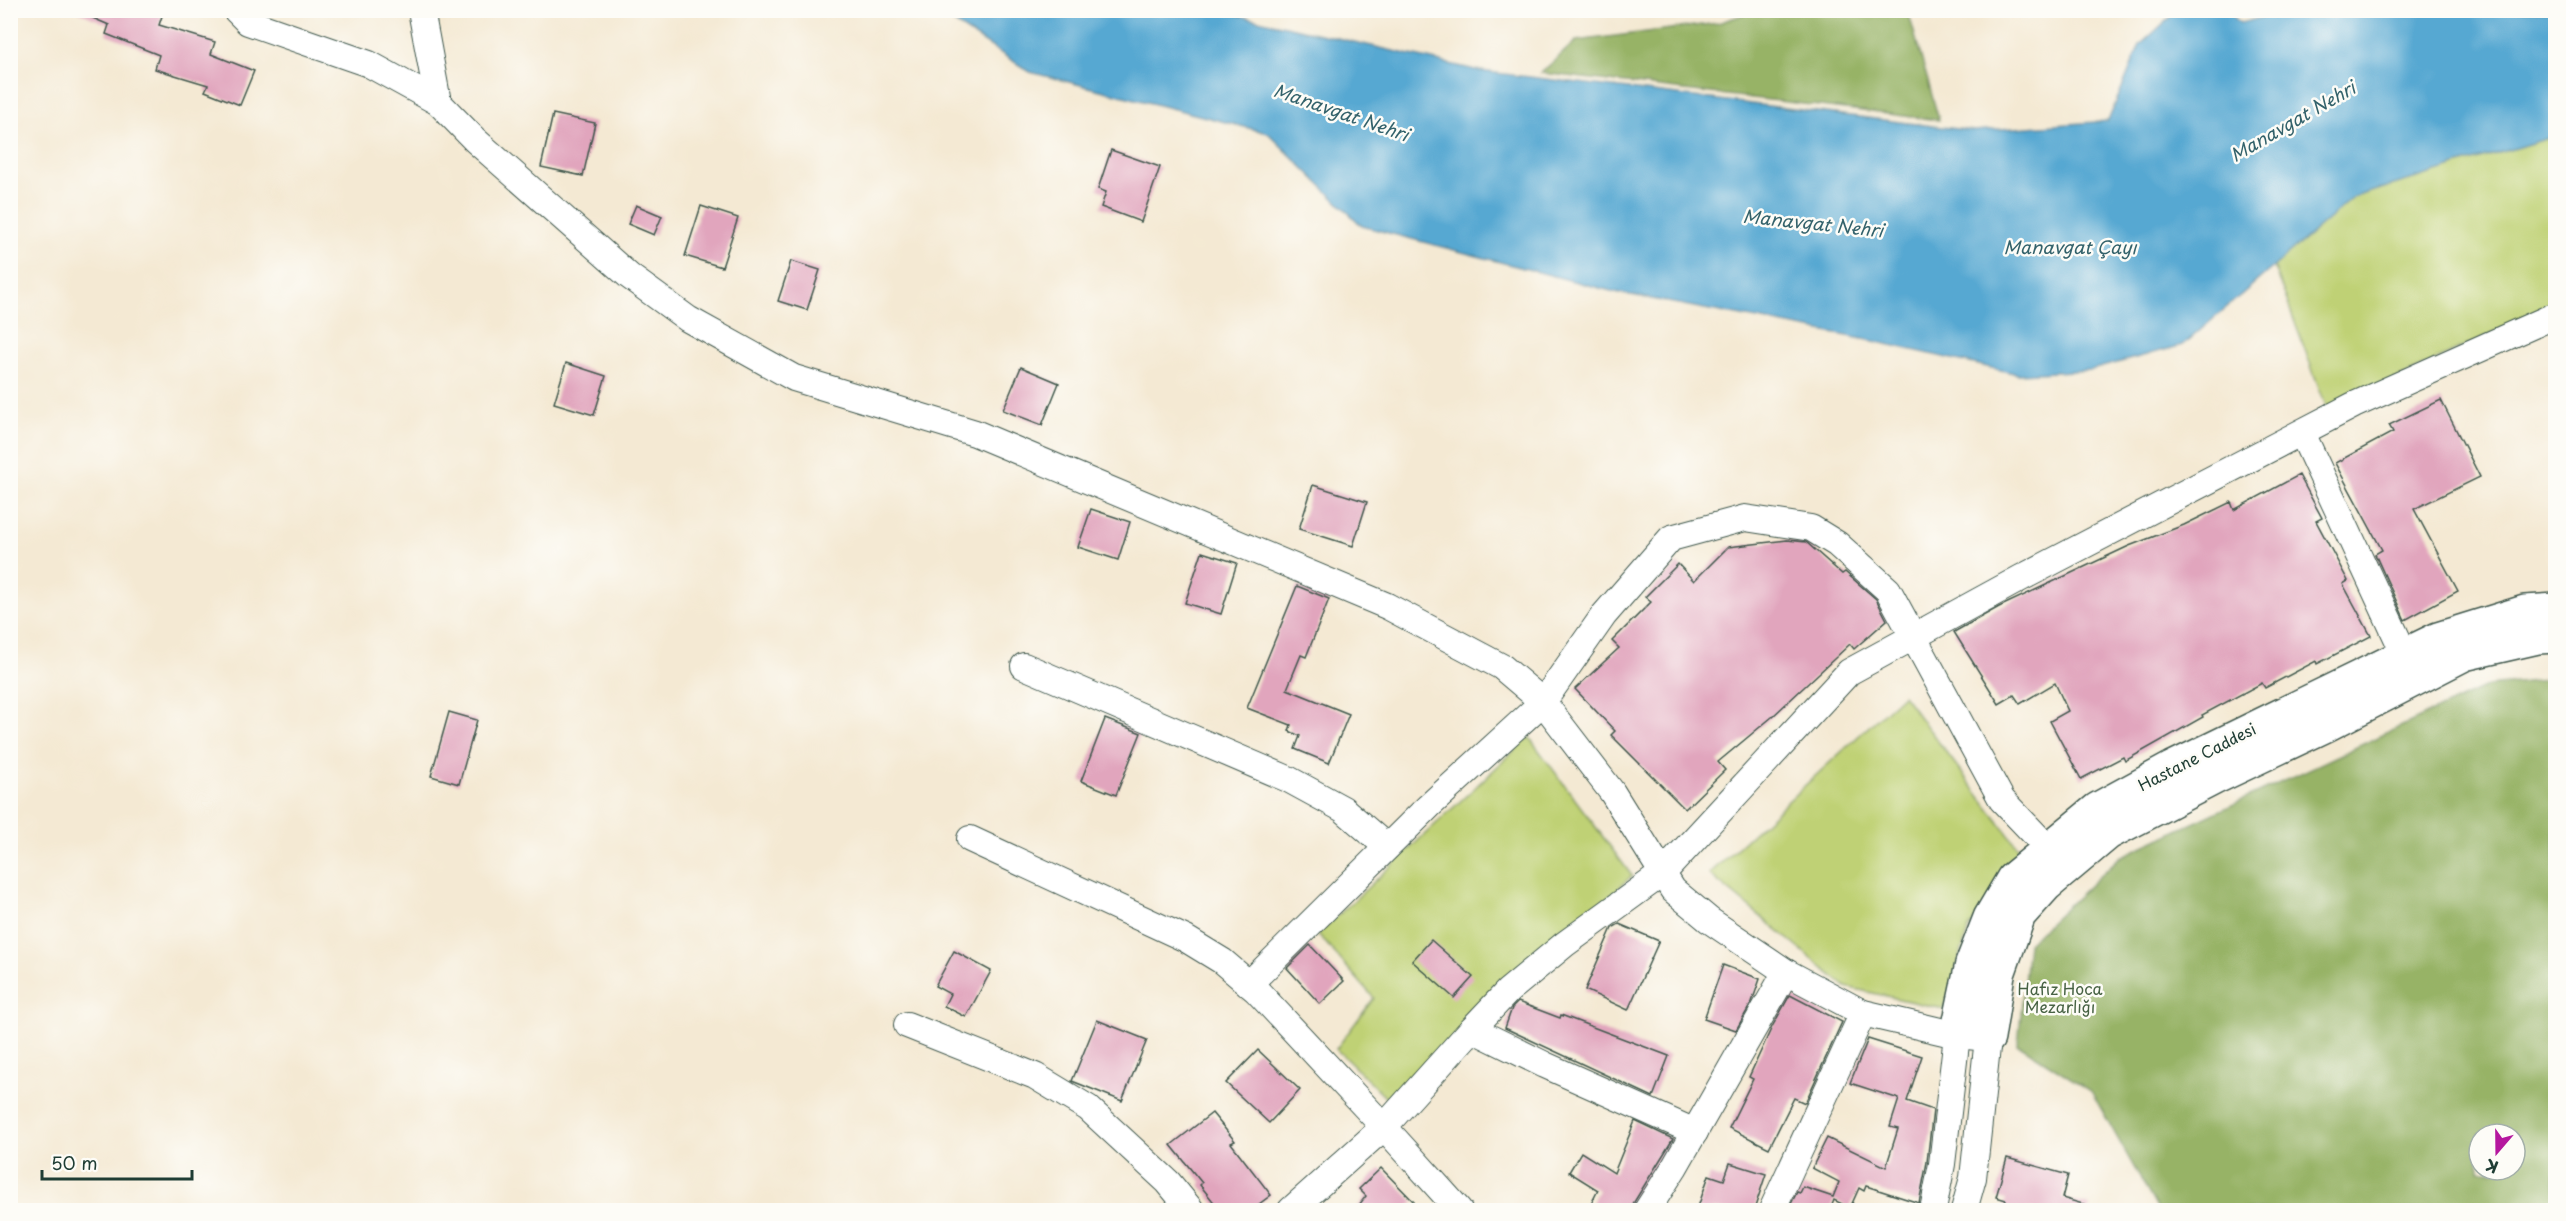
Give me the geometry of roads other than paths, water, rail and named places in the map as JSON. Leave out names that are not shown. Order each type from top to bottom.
[{"type":"main road","name":"Hastane Caddesi","points":[[1972,1037],[1972,964],[1990,918],[2013,879],[2098,809],[2164,773],[2439,639],[2525,612],[2556,610]]},
{"type":"main road","name":"Hastane Caddesi","points":[[1972,1037],[2019,915],[2046,885],[2108,833],[2464,654],[2538,637],[2556,636]]},
{"type":"street","points":[[236,10],[248,22],[369,64],[438,102],[475,140],[629,276],[688,319],[794,378],[975,434],[1387,606],[1502,667],[1543,702],[1612,792],[1673,890],[1709,920],[1786,972],[1863,1013],[1972,1037]]},
{"type":"street","points":[[421,10],[438,102]]},
{"type":"street","points":[[1292,1210],[1384,1127],[1508,991],[1565,944],[1663,873],[1849,672],[1913,635],[2354,405],[2556,315]]},
{"type":"street","points":[[2302,433],[2405,655]]},
{"type":"street","points":[[1249,984],[1387,847],[1543,702],[1604,615],[1671,538],[1745,518],[1811,528],[1837,544],[1888,590],[2002,800],[2048,848]]},
{"type":"street","points":[[1024,666],[1288,779],[1343,809],[1387,847]]},
{"type":"street","points":[[970,839],[1186,939],[1222,960],[1249,984],[1459,1210]]},
{"type":"street","points":[[1652,1209],[1786,972]]},
{"type":"street","points":[[1772,1210],[1863,1013]]},
{"type":"street","points":[[907,1025],[1035,1076],[1088,1107],[1168,1182],[1191,1210]]},
{"type":"street","points":[[1472,1029],[1545,1065],[1695,1132]]},
{"type":"street","points":[[1933,1210],[1972,1037]]},
{"type":"street","points":[[1964,1210],[1973,1178],[1972,1037]]},
{"type":"water","name":"Manavgat Çayı","points":[[2292,10],[2555,11],[2555,136],[2354,197],[2183,345],[2091,370],[2018,374],[1873,341],[1615,292],[1362,226],[1268,133],[1030,72],[936,11],[1220,11],[1480,71],[1974,131],[2108,121],[2140,45],[2177,11],[2228,11],[2240,23]]},
{"type":"water label","name":"Manavgat Nehri","points":[[1341,113]]},
{"type":"water label","name":"Manavgat Nehri","points":[[2293,122]]},
{"type":"water label","name":"Manavgat Nehri","points":[[1813,224]]},
{"type":"park label","name":"Hafız Hoca Mezarlığı","points":[[2060,998]]}]
